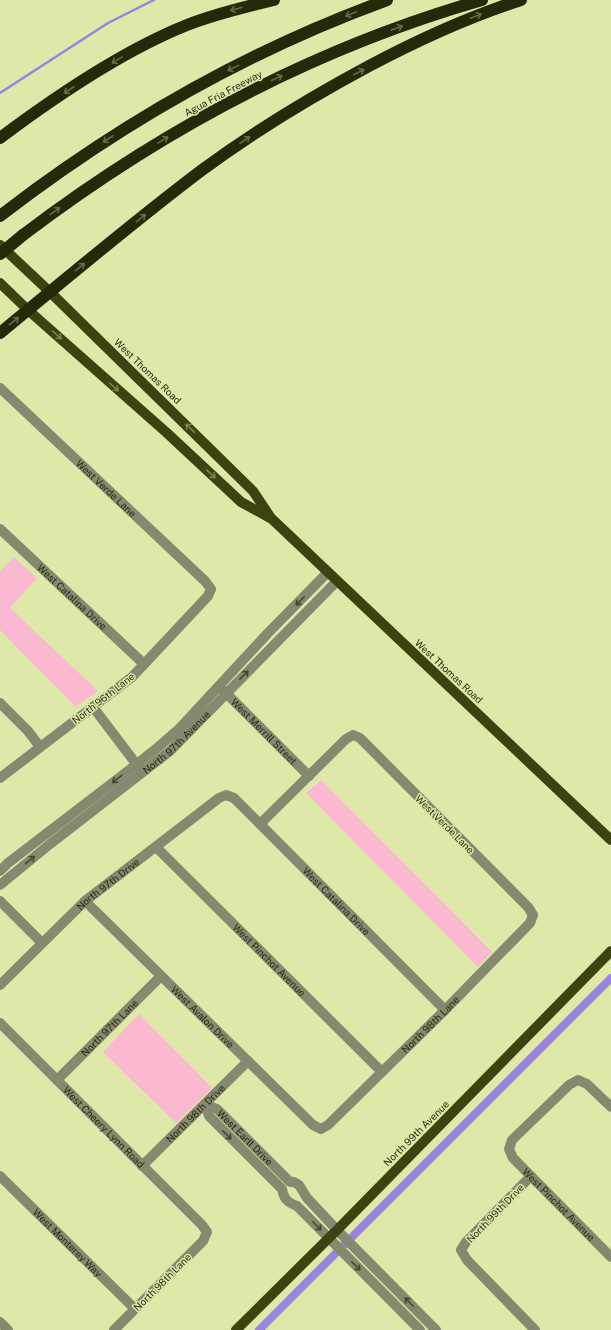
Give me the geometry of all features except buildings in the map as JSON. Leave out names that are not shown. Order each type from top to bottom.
[{"type":"highway","points":[[0,138],[67,91],[136,49],[194,23],[232,10],[274,0]]},
{"type":"highway","name":"Agua Fria Freeway","points":[[1,215],[88,152],[178,96],[282,43],[387,0]]},
{"type":"highway","name":"Agua Fria Freeway","points":[[0,254],[62,206],[134,157],[204,115],[300,68],[355,44],[429,17],[482,0]]},
{"type":"highway","points":[[0,333],[202,170],[284,114],[324,90],[394,53],[467,19],[521,0]]},
{"type":"main road","name":"West Thomas Road","points":[[0,245],[253,491],[272,520],[611,840]]},
{"type":"main road","name":"West Thomas Road","points":[[0,283],[28,310],[167,433],[241,502],[272,520]]},
{"type":"main road","name":"North 99th Avenue","points":[[236,1330],[337,1230],[611,951]]},
{"type":"street","name":"West Verde Lane","points":[[0,388],[205,581],[210,589]]},
{"type":"street","name":"West Catalina Drive","points":[[0,529],[144,664]]},
{"type":"street","name":"North 97th Avenue","points":[[0,871],[8,863],[140,768],[170,751],[202,719],[222,690],[268,633],[327,573]]},
{"type":"street","name":"North 97th Avenue","points":[[222,690],[336,582]]},
{"type":"street","name":"North 96th Lane","points":[[0,778],[132,677],[208,596],[210,589]]},
{"type":"street","name":"West Merrill Street","points":[[222,690],[309,776]]},
{"type":"street","points":[[0,703],[28,731],[40,747]]},
{"type":"street","points":[[93,706],[140,768]]},
{"type":"street","name":"West Verde Lane","points":[[309,776],[346,739],[353,735],[360,738],[528,907],[533,916]]},
{"type":"street","name":"North 97th Avenue","points":[[0,885],[140,768]]},
{"type":"street","points":[[260,824],[309,776]]},
{"type":"street","name":"West Catalina Drive","points":[[226,795],[234,798],[445,1010]]},
{"type":"street","name":"North 97th Drive","points":[[0,985],[85,901],[219,798],[226,795]]},
{"type":"street","name":"West Pinchot Avenue","points":[[156,847],[382,1072]]},
{"type":"street","points":[[0,901],[42,943]]},
{"type":"street","name":"West Avalon Drive","points":[[85,901],[313,1126],[321,1129]]},
{"type":"street","name":"North 98th Lane","points":[[321,1129],[328,1125],[445,1010],[530,923],[533,916]]},
{"type":"street","name":"North 97th Lane","points":[[57,1080],[161,976]]},
{"type":"street","name":"West Cheery Lynn Road","points":[[0,1023],[202,1225],[207,1232]]},
{"type":"street","name":"North 98th Drive","points":[[142,1166],[248,1061]]},
{"type":"street","name":"West Pinchot Avenue","points":[[609,1102],[587,1084],[578,1080],[569,1085],[512,1140],[509,1149],[513,1158],[611,1257]]},
{"type":"street","name":"West Earll Drive","points":[[205,1104],[217,1108],[290,1182],[294,1182],[299,1185],[307,1198],[337,1230],[436,1330]]},
{"type":"street","name":"West Earll Drive","points":[[205,1104],[209,1116],[282,1189],[284,1198],[297,1206],[420,1330]]},
{"type":"street","name":"West Monterey Way","points":[[0,1176],[135,1309]]},
{"type":"street","name":"North 99th Drive","points":[[531,1176],[466,1242],[461,1250],[466,1260],[535,1330]]},
{"type":"street","points":[[282,1189],[290,1182]]},
{"type":"street","name":"North 98th Lane","points":[[114,1330],[204,1241],[207,1232]]},
{"type":"street","points":[[0,1322],[8,1330]]},
{"type":"shaded area","points":[[14,557],[37,578],[10,608],[98,691],[76,707],[0,630],[0,572]]},
{"type":"shaded area","points":[[321,780],[492,952],[478,967],[306,793]]},
{"type":"shaded area","points":[[139,1014],[212,1088],[176,1123],[103,1052]]},
{"type":"waterway","points":[[0,93],[108,23],[154,0]]},
{"type":"waterway","points":[[259,1330],[611,978]]}]
